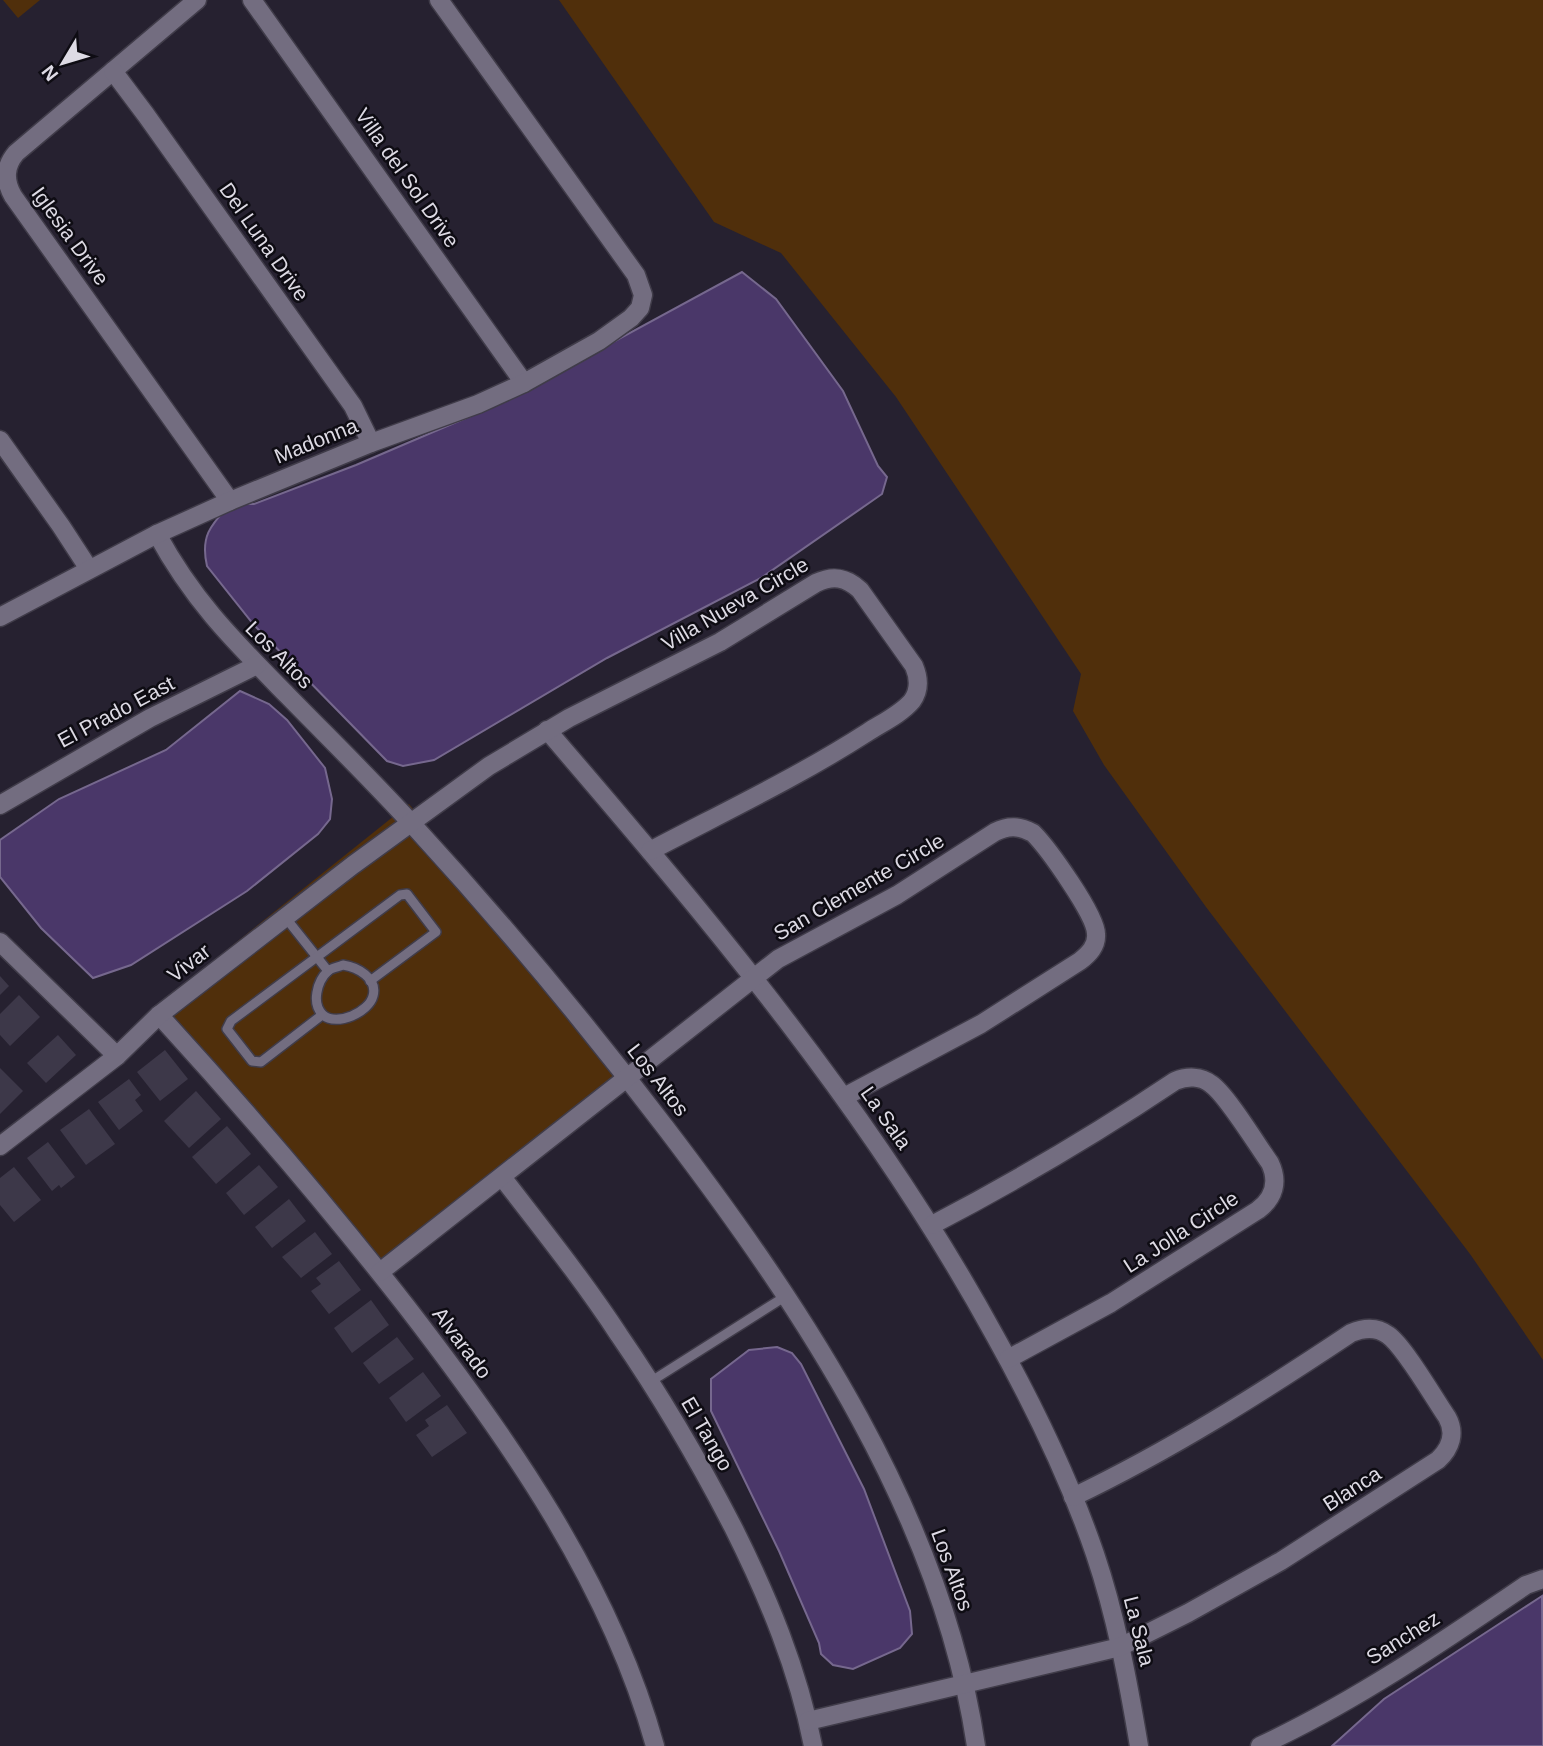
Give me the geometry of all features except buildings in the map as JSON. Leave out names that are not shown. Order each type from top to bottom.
[{"type":"street","name":"Iglesia Drive","points":[[197,0],[16,153],[8,167],[7,179],[13,196],[230,500]]},
{"type":"street","name":"Villa del Sol Drive","points":[[252,0],[524,383]]},
{"type":"street","name":"Madonna","points":[[0,617],[157,534],[230,500],[371,443],[478,404],[524,383],[617,330],[636,313],[642,303],[642,288],[636,275],[439,0]]},
{"type":"street","name":"Del Luna Drive","points":[[113,71],[353,406],[371,443]]},
{"type":"street","points":[[0,440],[89,569]]},
{"type":"street","name":"Los Altos","points":[[157,534],[173,564],[223,631],[410,822],[526,953],[628,1079],[729,1211],[786,1296],[853,1409],[902,1504],[944,1611],[964,1683],[976,1746]]},
{"type":"street","name":"Villa Nueva Circle","points":[[547,730],[719,642],[822,580],[840,578],[853,583],[860,590],[914,666],[918,688],[913,699],[904,708],[847,746],[786,781],[650,850]]},
{"type":"street","name":"El Prado East","points":[[0,805],[150,718],[257,665]]},
{"type":"street","points":[[410,822],[489,766],[547,730]]},
{"type":"street","name":"La Sala","points":[[547,730],[650,850],[810,1049],[932,1225],[1043,1426],[1073,1497],[1094,1552],[1120,1647],[1139,1746]]},
{"type":"street","name":"Vivar","points":[[0,1146],[117,1056],[159,1015],[410,822]]},
{"type":"street","name":"San Clemente Circle","points":[[380,1272],[790,952],[897,895],[995,832],[1018,827],[1033,833],[1095,922],[1097,936],[1089,953],[981,1024],[844,1097]]},
{"type":"street","points":[[0,942],[117,1056]]},
{"type":"street","name":"Alvarado","points":[[159,1015],[284,1154],[380,1272],[476,1399],[556,1524],[607,1617],[627,1660],[655,1746]]},
{"type":"street","name":"La Jolla Circle","points":[[932,1225],[1024,1176],[1185,1077],[1202,1079],[1217,1089],[1270,1163],[1275,1177],[1273,1191],[1267,1202],[1258,1210],[1155,1277],[1008,1359]]},
{"type":"street","name":"El Tango","points":[[502,1177],[590,1293],[650,1382],[714,1491],[755,1572],[786,1649],[813,1746]]},
{"type":"street","name":"Blanca","points":[[808,1721],[1120,1647],[1281,1561],[1438,1460],[1444,1455],[1451,1440],[1451,1423],[1395,1342],[1379,1330],[1362,1329],[1351,1333],[1201,1429],[1073,1497]]},
{"type":"street","name":"Sanchez","points":[[1260,1746],[1287,1740],[1526,1585],[1543,1579]]},
{"type":"lane","points":[[322,1015],[261,1062],[252,1061],[227,1029],[231,1021],[400,895],[407,894],[436,932],[370,981]]},
{"type":"lane","points":[[285,917],[328,971]]},
{"type":"lane","points":[[343,965],[356,967],[370,981],[373,996],[368,1004],[345,1021],[322,1015],[317,1004],[317,988],[328,971],[343,965]]},
{"type":"lane","points":[[650,1382],[786,1296]]},
{"type":"shaded area","points":[[3,0],[40,0],[18,18]]},
{"type":"shaded area","points":[[559,0],[1543,0],[1543,1360],[1470,1254],[1206,907],[1104,765],[1073,711],[1081,674],[896,397],[781,253],[714,222]]},
{"type":"shaded area","points":[[742,272],[776,299],[843,391],[878,466],[887,477],[882,494],[761,578],[607,658],[434,760],[403,766],[387,761],[254,625],[207,566],[206,539],[217,518],[230,504],[254,504],[356,465],[501,403]]},
{"type":"shaded area","points":[[240,691],[269,704],[287,720],[325,768],[332,799],[330,819],[318,834],[247,891],[131,965],[93,978],[41,928],[0,877],[0,840],[59,799],[166,750]]},
{"type":"shaded area","points":[[409,804],[630,1071],[379,1279],[148,1013]]},
{"type":"shaded area","points":[[777,1347],[792,1353],[801,1364],[864,1489],[910,1611],[912,1634],[900,1648],[853,1669],[833,1665],[821,1654],[819,1643],[779,1551],[711,1411],[711,1379],[749,1350]]},
{"type":"shaded area","points":[[1542,1596],[1543,1746],[1332,1746],[1384,1699]]}]
